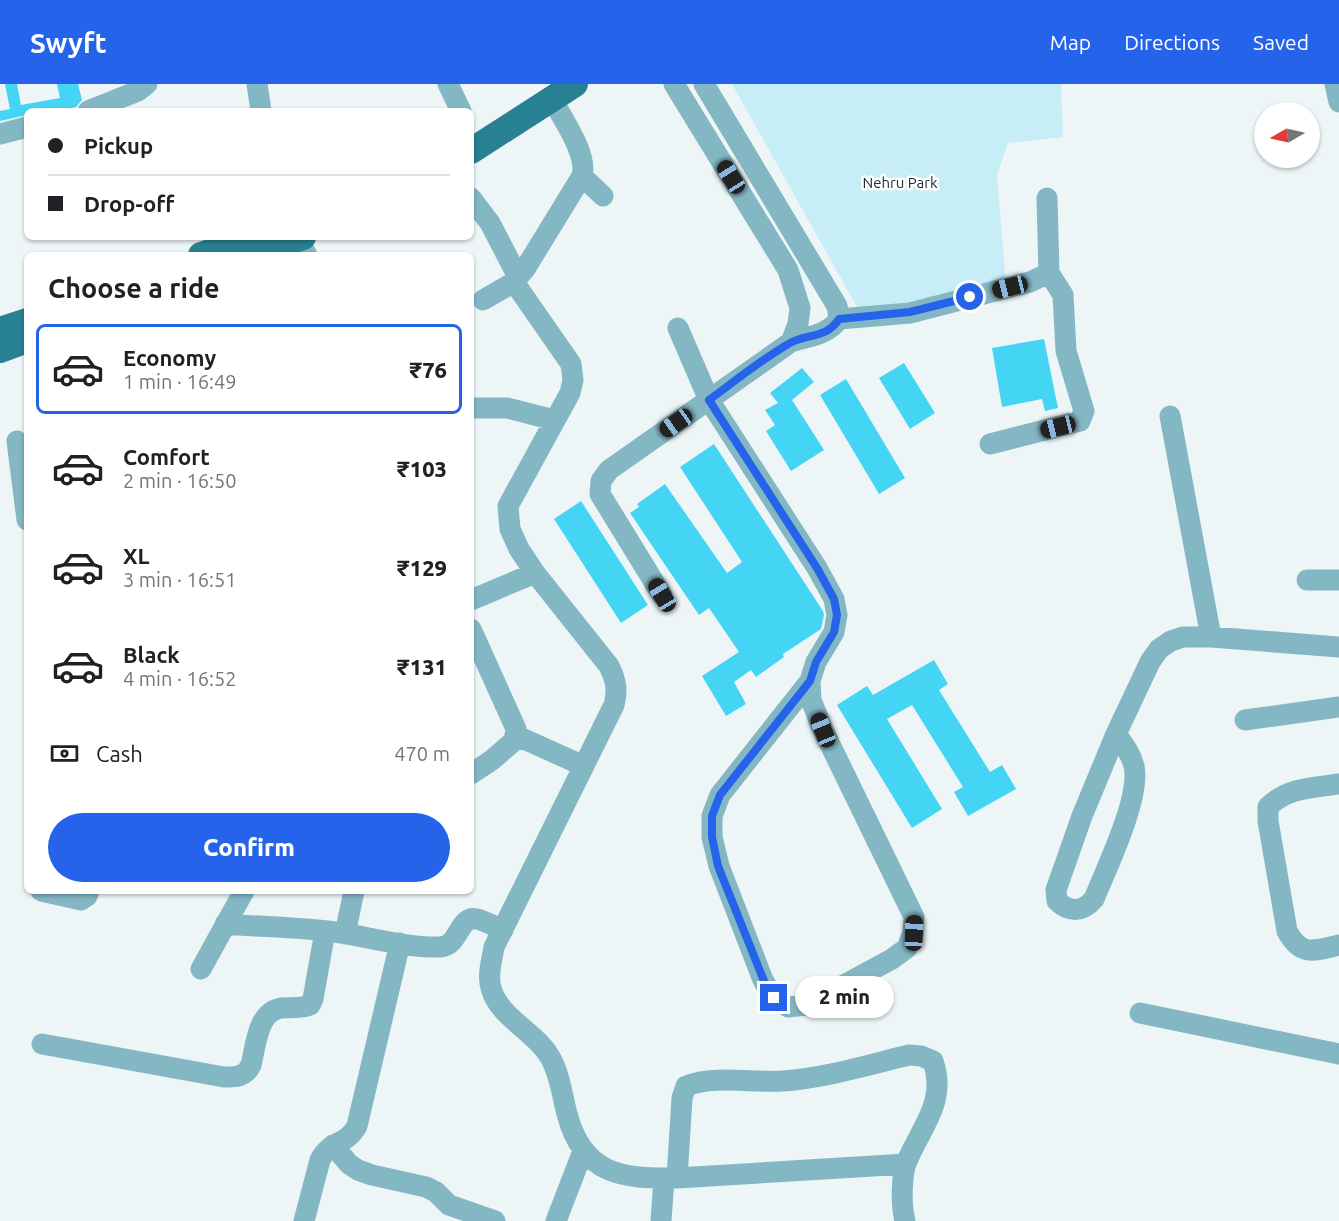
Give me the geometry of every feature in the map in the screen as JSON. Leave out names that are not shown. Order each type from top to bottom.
[{"type":"main road","points":[[474,128],[548,91],[575,84]]},
{"type":"main road","points":[[474,149],[548,91]]},
{"type":"main road","points":[[210,252],[244,240]]},
{"type":"main road","points":[[270,252],[301,246]]},
{"type":"main road","points":[[0,330],[24,322]]},
{"type":"main road","points":[[0,350],[24,341]]},
{"type":"street","points":[[96,108],[138,91],[147,84]]},
{"type":"street","points":[[257,84],[261,108]]},
{"type":"street","points":[[448,84],[460,108]]},
{"type":"street","points":[[674,84],[788,270],[800,308],[798,324],[791,342]]},
{"type":"street","points":[[662,595],[600,494],[601,482],[609,470],[791,342],[821,334],[833,327],[839,319],[837,306],[704,84]]},
{"type":"street","points":[[1335,84],[1339,102]]},
{"type":"street","points":[[483,300],[516,279],[535,254],[582,176],[584,169],[581,156],[548,91]]},
{"type":"street","points":[[0,134],[24,128]]},
{"type":"street","points":[[582,176],[603,196]]},
{"type":"street","points":[[990,444],[1080,421],[1084,411],[1066,351],[1063,295],[1049,273],[1047,198]]},
{"type":"street","points":[[474,202],[482,212],[516,279],[571,364],[573,380],[570,393],[508,506],[510,529],[519,549],[535,573],[609,666],[615,678],[617,693],[614,705],[495,947],[490,972],[491,988],[497,1001],[512,1019],[540,1043],[551,1058],[574,1135],[583,1151],[598,1164],[618,1174],[640,1178],[671,1178],[906,1164]]},
{"type":"street","points":[[839,319],[910,312],[1030,282],[1049,273]]},
{"type":"street","points":[[678,328],[709,400],[817,568],[834,599],[837,615],[834,632],[816,662],[810,681],[811,700],[823,730],[914,917],[914,933],[907,948],[892,959],[807,1005],[788,1007],[774,998],[755,960],[718,866],[712,837],[712,816],[720,795],[810,681]]},
{"type":"street","points":[[474,408],[507,408],[555,420]]},
{"type":"street","points":[[1170,416],[1211,637]]},
{"type":"street","points":[[14,442],[24,502]]},
{"type":"street","points":[[474,599],[535,573]]},
{"type":"street","points":[[1307,580],[1339,580]]},
{"type":"street","points":[[474,636],[516,729],[515,740],[474,772]]},
{"type":"street","points":[[1116,734],[1129,752],[1134,768],[1134,797],[1094,899],[1088,906],[1078,910],[1065,908],[1057,901],[1056,890],[1082,816],[1116,734],[1150,662],[1159,649],[1170,641],[1184,637],[1211,637],[1339,648]]},
{"type":"street","points":[[1245,720],[1339,707]]},
{"type":"street","points":[[515,735],[584,766]]},
{"type":"street","points":[[1339,784],[1288,792],[1278,797],[1268,807],[1268,821],[1287,931],[1293,942],[1303,950],[1339,945]]},
{"type":"street","points":[[54,894],[81,900],[88,894]]},
{"type":"street","points":[[201,969],[242,894]]},
{"type":"street","points":[[42,1044],[224,1077],[242,1076],[248,1072],[251,1065],[264,1018],[270,1012],[281,1008],[310,1005],[335,932],[353,894]]},
{"type":"street","points":[[225,924],[335,932],[440,947],[449,945],[455,940],[467,920],[476,919],[503,930]]},
{"type":"street","points":[[304,1221],[324,1151],[352,1135],[357,1126],[400,943]]},
{"type":"street","points":[[1140,1013],[1339,1054]]},
{"type":"street","points":[[661,1221],[671,1178],[682,1098],[686,1086],[710,1081],[761,1082],[807,1079],[909,1055],[921,1056],[933,1061],[938,1076],[938,1091],[927,1124],[906,1164],[902,1198],[905,1221]]},
{"type":"street","points":[[333,1145],[349,1164],[358,1170],[426,1187],[436,1192],[449,1205],[483,1219]]},
{"type":"street","points":[[556,1221],[583,1151]]},
{"type":"green space","name":"Nehru Park","points":[[732,84],[1061,84],[1063,137],[1008,143],[997,175],[1006,283],[861,314]]},
{"type":"building","points":[[5,84],[17,84],[21,105],[60,98],[57,84],[78,84],[82,100],[76,107],[72,108],[24,108],[24,116],[0,121],[0,111],[10,109]]},
{"type":"building","points":[[1044,339],[1058,408],[1045,411],[1042,399],[1002,407],[992,348]]},
{"type":"building","points":[[904,363],[935,413],[910,429],[879,378]]},
{"type":"building","points":[[802,368],[814,382],[792,400],[824,450],[791,471],[766,431],[775,425],[765,410],[778,403],[770,393]]},
{"type":"building","points":[[846,379],[905,478],[879,494],[820,395]]},
{"type":"building","points":[[714,444],[824,615],[821,629],[783,654],[784,657],[756,677],[751,670],[734,682],[746,704],[726,716],[702,676],[739,652],[709,608],[699,615],[630,513],[639,507],[637,504],[665,484],[727,573],[742,562],[680,467]]},
{"type":"building","points":[[581,501],[648,605],[621,623],[554,519]]},
{"type":"building","points":[[934,660],[948,684],[939,690],[990,772],[1002,765],[1016,789],[968,816],[954,792],[963,787],[912,705],[887,719],[942,809],[912,828],[837,705],[867,686],[873,695]]},
{"type":"route","points":[[774,998],[764,981],[718,866],[712,837],[712,816],[720,795],[810,681],[816,662],[834,632],[837,615],[834,599],[817,568],[709,400],[791,342],[821,334],[833,327],[839,319],[910,312],[970,297]]}]
